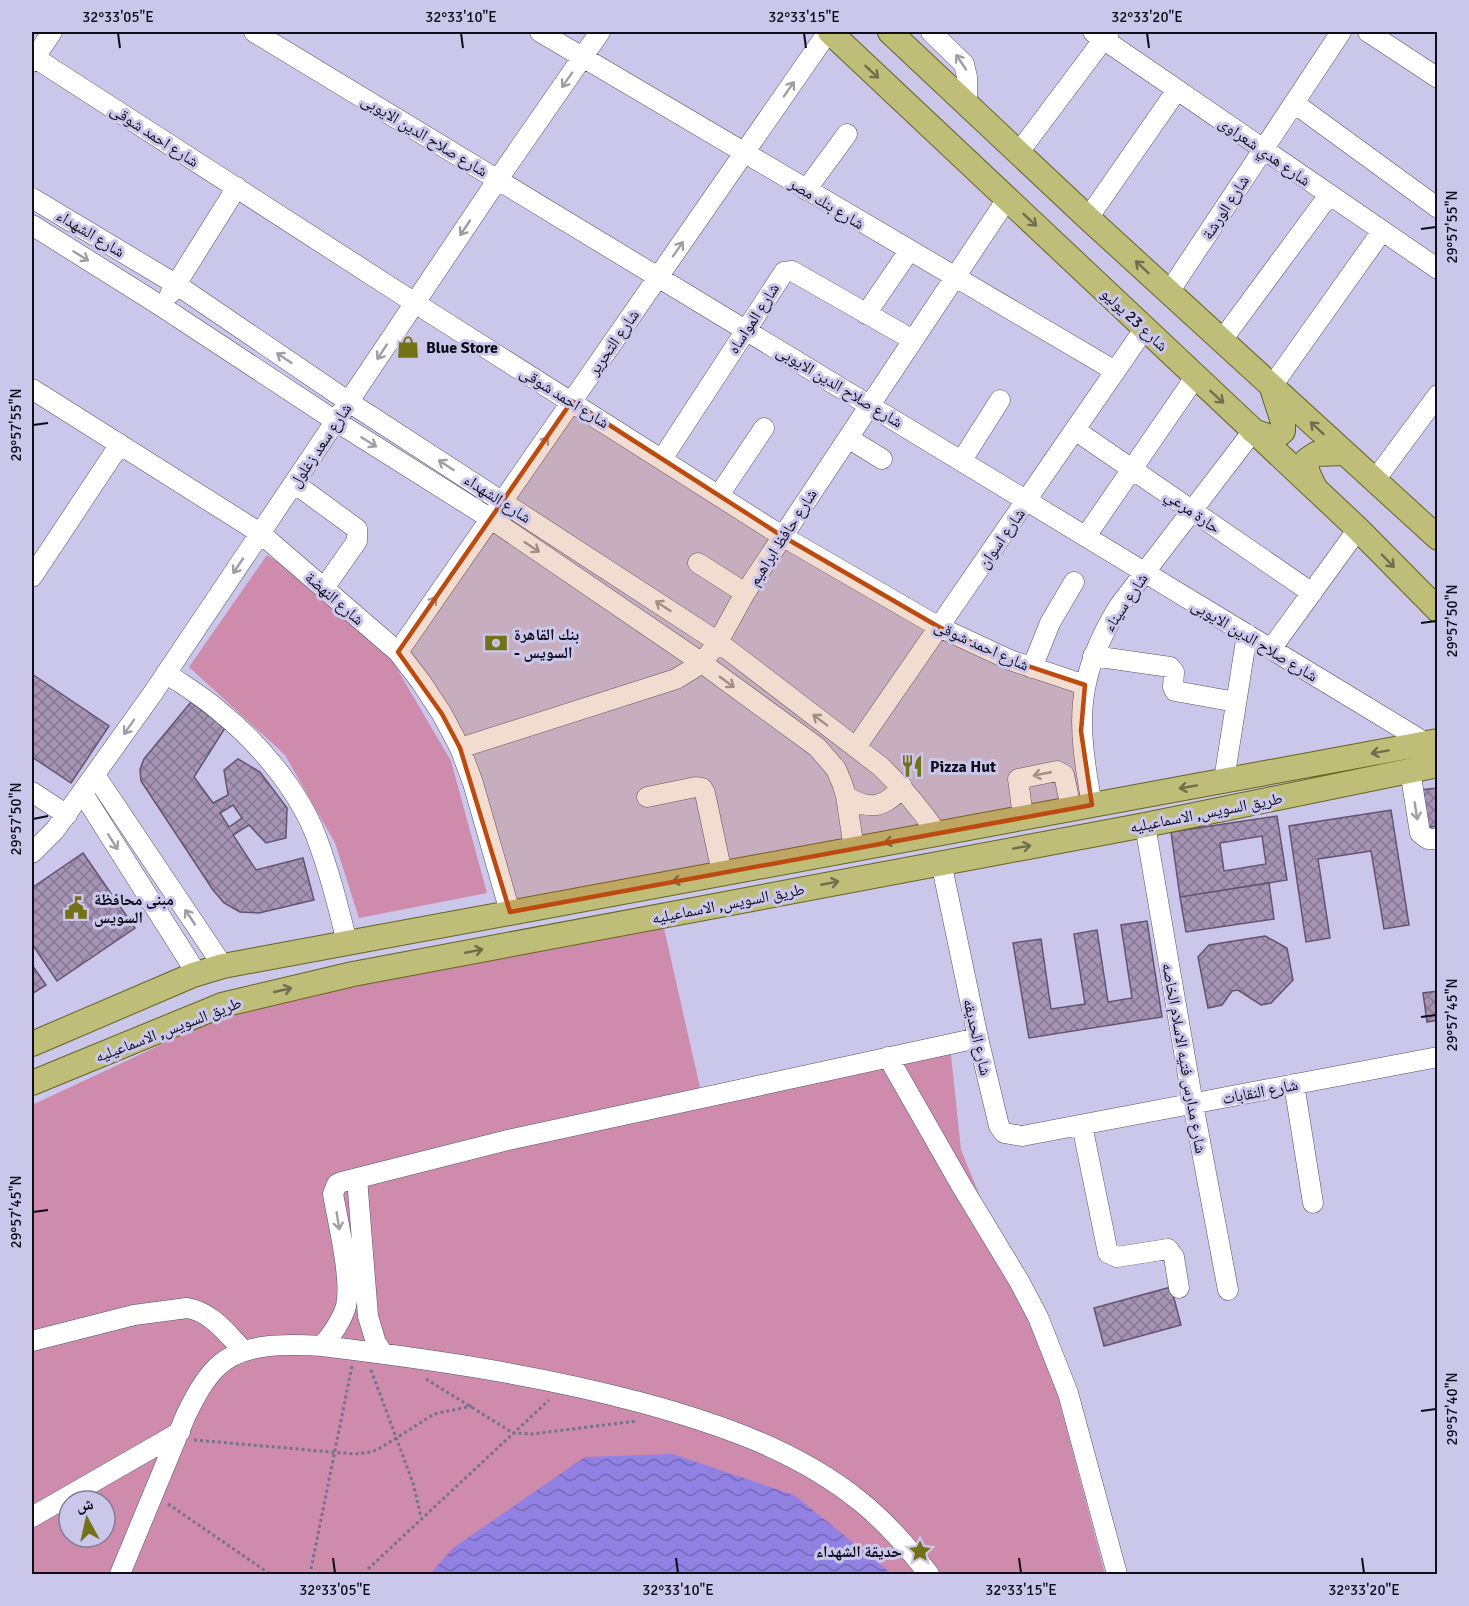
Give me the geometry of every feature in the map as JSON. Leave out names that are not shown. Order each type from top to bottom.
[{"type":"main road","name":"شارع 23 يوليو","points":[[829,32],[1358,529],[1437,610]]},
{"type":"main road","points":[[890,32],[1088,218],[1437,536]]},
{"type":"main road","points":[[1253,431],[1276,437],[1283,431],[1283,422],[1272,386]]},
{"type":"main road","points":[[1316,490],[1307,471],[1307,460],[1316,454],[1344,453]]},
{"type":"main road","name":"طريق السويس, الاسماعيليه","points":[[32,1044],[189,970],[227,965],[1431,742]]},
{"type":"main road","name":"طريق السويس, الاسماعيليه","points":[[32,1083],[201,1013],[242,1000],[352,974],[1145,825],[1437,765]]},
{"type":"main road","points":[[227,965],[230,971],[231,987],[242,1000]]},
{"type":"main road","points":[[189,970],[192,982],[202,996],[201,1013]]},
{"type":"street","points":[[32,58],[51,32]]},
{"type":"street","name":"شارع صلاح الدين الايوبى","points":[[254,32],[1271,649],[1431,742]]},
{"type":"street","name":"شارع بنك مصر","points":[[540,32],[1115,371]]},
{"type":"street","name":"شارع سعد زغلول","points":[[32,854],[67,815],[166,673],[337,422],[498,179],[600,32]]},
{"type":"street","name":"شارع التحرير","points":[[398,652],[829,32]]},
{"type":"street","points":[[931,32],[964,64],[967,70],[967,103]]},
{"type":"street","name":"شارع الورشة","points":[[1169,292],[1341,32]]},
{"type":"street","points":[[1368,32],[1437,78]]},
{"type":"street","points":[[1019,152],[1102,34]]},
{"type":"street","name":"شارع هدي شعراوى","points":[[1102,34],[1177,90],[1437,269]]},
{"type":"street","name":"شارع احمد شوقى","points":[[32,58],[782,536],[939,627],[1032,668],[1085,684]]},
{"type":"street","points":[[1088,218],[1177,90]]},
{"type":"street","points":[[1294,103],[1437,208]]},
{"type":"street","points":[[806,190],[847,134]]},
{"type":"street","points":[[161,306],[177,285],[237,187]]},
{"type":"street","points":[[1222,340],[1329,195]]},
{"type":"street","name":"شارع الشهداء","points":[[32,198],[177,285],[349,402],[718,642],[856,747],[902,786],[937,833]]},
{"type":"street","name":"شارع حافظ ابراهيم","points":[[460,748],[676,679],[702,663],[718,642],[745,593],[782,536],[1007,199]]},
{"type":"street","name":"شارع الشهداء","points":[[32,225],[491,519],[702,663],[817,747],[836,770],[846,796],[854,849]]},
{"type":"street","points":[[1272,386],[1382,231]]},
{"type":"street","points":[[866,315],[909,251]]},
{"type":"street","name":"شارع المواساه","points":[[662,459],[781,275],[788,271],[792,271],[913,340]]},
{"type":"street","name":"شارع اسوان","points":[[856,747],[1145,328]]},
{"type":"street","points":[[1086,536],[1196,376]]},
{"type":"street","name":"شارع النهضة","points":[[32,389],[260,533],[398,652],[422,682],[460,748],[473,783],[510,912]]},
{"type":"street","points":[[1374,480],[1437,395]]},
{"type":"street","points":[[962,460],[1000,400]]},
{"type":"street","points":[[719,495],[764,428]]},
{"type":"street","name":"حارة مرعي","points":[[1075,430],[1312,593]]},
{"type":"street","name":"شارع سيناء","points":[[1081,807],[1083,755],[1081,731],[1085,684],[1093,656],[1105,628],[1119,606],[1253,431]]},
{"type":"street","points":[[848,438],[882,459]]},
{"type":"street","points":[[32,577],[120,444]]},
{"type":"street","points":[[294,483],[357,529],[357,541],[324,588]]},
{"type":"street","points":[[1271,649],[1358,529]]},
{"type":"street","points":[[698,562],[745,593]]},
{"type":"street","points":[[1032,668],[1050,623],[1074,582]]},
{"type":"street","points":[[1224,780],[1247,634]]},
{"type":"street","points":[[1093,656],[1170,667],[1174,672],[1175,691],[1236,702]]},
{"type":"street","points":[[166,673],[219,710],[274,766],[297,798],[315,834],[328,871],[347,942]]},
{"type":"street","points":[[1410,770],[1420,833],[1428,839],[1437,838]]},
{"type":"street","points":[[1023,817],[1018,779],[1057,771],[1064,775],[1081,807]]},
{"type":"street","points":[[95,775],[209,945],[227,965]]},
{"type":"street","points":[[846,796],[857,804],[883,804],[894,797],[902,786]]},
{"type":"street","points":[[647,797],[696,787],[702,788],[722,873]]},
{"type":"street","points":[[82,792],[189,970],[209,945]]},
{"type":"street","points":[[34,799],[67,815]]},
{"type":"street","name":"شارع مدارس فتيه الاسلام الخاصه","points":[[1145,825],[1228,1290]]},
{"type":"street","name":"شارع الحديقه","points":[[941,862],[999,1126],[1004,1133],[1022,1136],[1082,1125]]},
{"type":"street","points":[[368,1352],[373,1333],[347,1278],[333,1194],[334,1189],[342,1182],[519,1138],[978,1038]]},
{"type":"street","points":[[888,1057],[1018,1281],[1046,1336],[1068,1393],[1117,1575]]},
{"type":"street","name":"شارع النقابات","points":[[1082,1125],[1437,1057]]},
{"type":"street","points":[[1294,1084],[1313,1203]]},
{"type":"street","points":[[1082,1125],[1108,1253],[1117,1257],[1168,1249],[1174,1257],[1179,1288]]},
{"type":"street","points":[[322,1346],[333,1334],[356,1297],[362,1244],[357,1178]]},
{"type":"street","points":[[342,1245],[362,1244]]},
{"type":"street","points":[[32,1341],[134,1315],[187,1308],[209,1316],[244,1352]]},
{"type":"street","points":[[120,1575],[195,1398],[216,1367],[244,1352],[279,1346],[322,1346],[452,1362],[566,1384],[678,1413],[732,1430],[775,1449],[820,1473],[861,1502],[899,1537],[929,1575]]},
{"type":"street","points":[[32,1516],[179,1435]]},
{"type":"path","points":[[368,1352],[413,1483],[422,1517]]},
{"type":"path","points":[[310,1569],[334,1454],[368,1352]]},
{"type":"path","points":[[423,1377],[513,1433],[532,1434],[645,1420]]},
{"type":"path","points":[[368,1569],[566,1384]]},
{"type":"path","points":[[179,1435],[334,1454],[355,1454],[371,1452],[382,1447],[434,1414],[472,1406]]},
{"type":"path","points":[[154,1495],[270,1575]]},
{"type":"highlighted area","points":[[572,401],[782,536],[939,627],[1010,660],[1085,685],[1081,731],[1092,805],[510,912],[460,748],[442,714],[398,652]]},
{"type":"shaded area","points":[[267,555],[307,581],[389,655],[451,761],[487,893],[359,918],[335,843],[285,755],[189,667]]},
{"type":"shaded area","points":[[663,924],[701,1092],[949,1036],[961,1150],[1050,1366],[1105,1574],[32,1574],[32,1105],[246,1005]]},
{"type":"water","points":[[673,1454],[794,1495],[892,1574],[430,1574],[453,1548],[585,1457]]},
{"type":"building","points":[[32,674],[109,726],[71,783],[32,757]]},
{"type":"building","points":[[191,702],[225,728],[194,777],[213,803],[228,795],[224,770],[238,759],[260,772],[287,808],[286,838],[266,843],[249,825],[233,835],[256,870],[303,858],[314,900],[259,913],[240,912],[224,903],[141,781],[140,769],[144,759]],"holes":[[[233,805],[242,818],[229,827],[220,813]]]},
{"type":"building","points":[[1438,788],[1438,826],[1424,828],[1419,790]]},
{"type":"building","points":[[1391,810],[1409,925],[1384,929],[1371,851],[1318,859],[1330,938],[1306,942],[1289,826]]},
{"type":"building","points":[[1277,816],[1287,880],[1180,897],[1171,832]],"holes":[[[1262,836],[1266,864],[1224,871],[1220,843]]]},
{"type":"building","name":"مبنى محافظة السويس","points":[[83,853],[135,928],[57,981],[32,944],[32,888]]},
{"type":"building","points":[[1269,883],[1274,919],[1186,932],[1180,897]]},
{"type":"building","points":[[1147,921],[1162,1017],[1029,1038],[1013,943],[1041,939],[1051,1009],[1085,1004],[1074,934],[1097,930],[1108,1002],[1132,998],[1121,925]]},
{"type":"building","points":[[1265,936],[1287,948],[1293,980],[1271,1003],[1261,1005],[1238,990],[1232,991],[1222,1005],[1208,1008],[1198,957],[1209,945]]},
{"type":"building","points":[[32,965],[46,985],[32,994]]},
{"type":"building","points":[[1438,991],[1438,1020],[1427,1022],[1423,993]]},
{"type":"building","points":[[1171,1287],[1181,1325],[1104,1346],[1094,1308]]},
{"type":"place","name":"Blue Store","points":[[408,347]]},
{"type":"place","name":"بنك القاهرة - السويس","points":[[496,643]]},
{"type":"place","name":"Pizza Hut","points":[[912,766]]},
{"type":"place","name":"مبنى محافظة السويس","points":[[76,908]]},
{"type":"place","name":"حديقة الشهداء","points":[[920,1551]]}]
